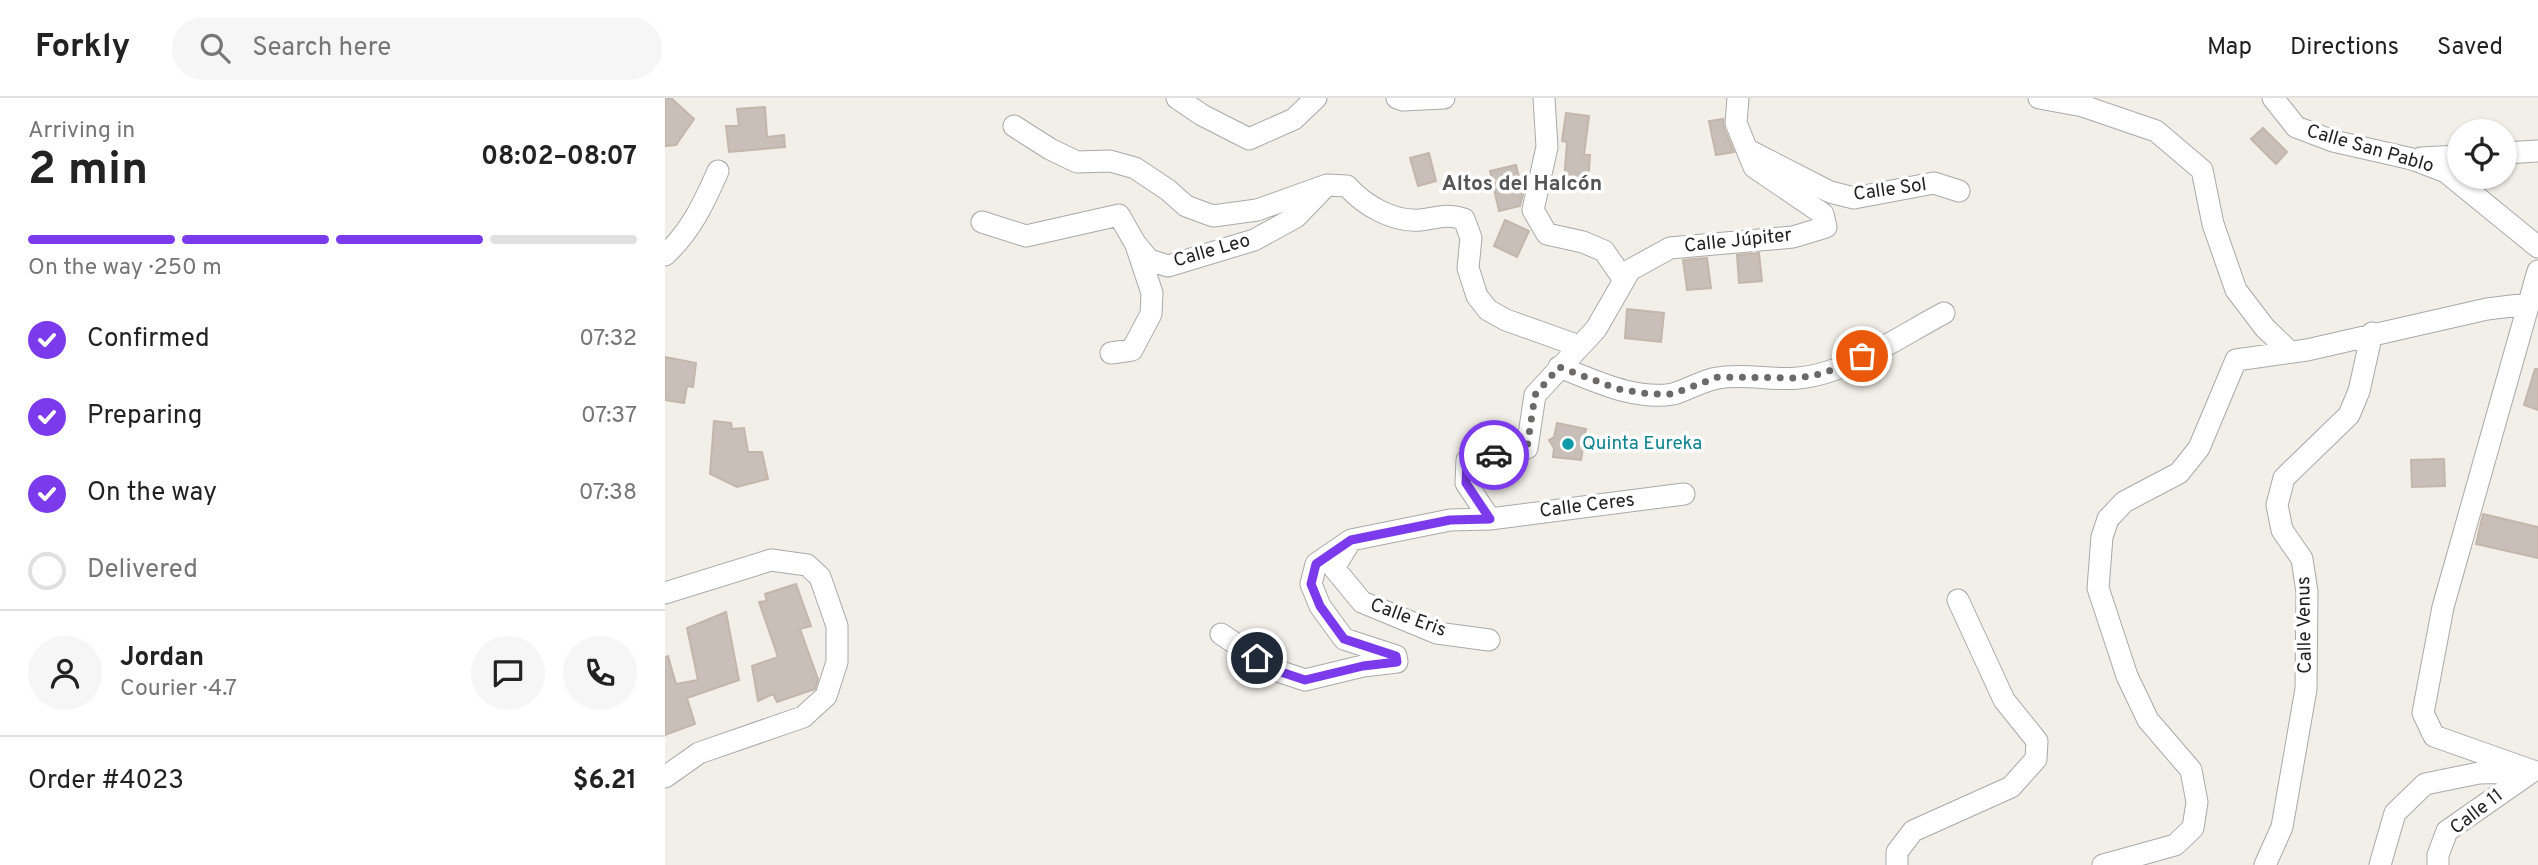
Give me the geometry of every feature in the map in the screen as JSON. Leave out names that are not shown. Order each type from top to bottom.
[{"type":"street","points":[[1177,98],[1202,115],[1249,139],[1294,119],[1316,98]]},
{"type":"street","points":[[1397,98],[1444,98]]},
{"type":"street","points":[[1543,98],[1547,147],[1533,210],[1547,234],[1583,242],[1604,251],[1625,280]]},
{"type":"street","name":"Calle Júpiter","points":[[1490,519],[1466,483],[1467,460],[1527,448],[1535,395],[1596,329],[1630,270],[1670,248],[1793,237],[1826,227],[1823,214],[1754,167],[1737,123],[1738,98]]},
{"type":"street","points":[[2039,98],[2083,106],[2156,131],[2202,170],[2213,224],[2236,289],[2265,328],[2290,352]]},
{"type":"street","name":"Calle San Pablo","points":[[2273,98],[2295,127],[2333,141],[2412,159],[2446,172],[2538,247]]},
{"type":"street","points":[[1014,126],[1050,149],[1077,162],[1110,161],[1135,168],[1186,206],[1213,216],[1257,210],[1327,185],[1347,186],[1358,198],[1396,219],[1420,220],[1448,214],[1464,219],[1471,238],[1468,268],[1477,296],[1488,310],[1506,320],[1579,346]]},
{"type":"street","name":"Calle Sol","points":[[1747,150],[1830,192],[1854,198],[1934,183],[1959,191]]},
{"type":"street","points":[[2517,152],[2538,151]]},
{"type":"street","points":[[2412,159],[2447,157]]},
{"type":"street","points":[[665,255],[682,239],[703,205],[718,171]]},
{"type":"street","name":"Calle Leo","points":[[982,222],[1025,236],[1119,215],[1135,243],[1149,260],[1168,266],[1254,240],[1296,217],[1327,185]]},
{"type":"street","points":[[1111,353],[1132,351],[1151,314],[1152,293],[1135,243]]},
{"type":"street","points":[[2535,771],[2434,736],[2423,713],[2443,607],[2538,271]]},
{"type":"street","points":[[2103,865],[2175,845],[2193,828],[2197,802],[2192,770],[2148,720],[2127,676],[2098,588],[2102,537],[2108,519],[2124,502],[2179,473],[2199,448],[2236,360],[2290,352],[2487,309],[2528,304]]},
{"type":"street","points":[[1559,367],[1618,389],[1650,394],[1672,394],[1718,377],[1799,378],[1825,373],[1944,313]]},
{"type":"street","name":"Calle Venus","points":[[2265,865],[2282,827],[2306,690],[2308,592],[2302,559],[2282,530],[2277,505],[2284,478],[2349,415],[2360,391],[2372,334]]},
{"type":"street","name":"Calle Ceres","points":[[1490,519],[1684,494]]},
{"type":"street","points":[[1221,634],[1275,670],[1305,680],[1363,666],[1397,662],[1396,656],[1344,639],[1320,606],[1311,584],[1316,564],[1351,540],[1450,520],[1490,519]]},
{"type":"street","name":"Calle Eris","points":[[1351,540],[1334,568],[1362,601],[1437,633],[1489,640]]},
{"type":"street","points":[[665,593],[771,560],[807,565],[820,577],[837,626],[837,662],[826,696],[803,717],[699,753],[665,777]]},
{"type":"street","points":[[1897,865],[1898,852],[1913,831],[2011,788],[2036,759],[2037,741],[2004,700],[1958,600]]},
{"type":"street","points":[[2380,865],[2395,813],[2425,784],[2479,773],[2535,771]]},
{"type":"street","name":"Calle 11","points":[[2438,865],[2438,855],[2447,831],[2535,771]]},
{"type":"building","points":[[665,98],[671,98],[694,119],[676,145],[665,146]]},
{"type":"building","points":[[765,107],[767,137],[784,135],[785,147],[729,152],[726,126],[739,126],[737,109]]},
{"type":"building","points":[[1566,113],[1589,116],[1584,155],[1590,155],[1588,184],[1564,182],[1567,142],[1562,141]]},
{"type":"building","points":[[1723,119],[1734,152],[1716,155],[1709,121]]},
{"type":"building","points":[[2263,128],[2287,152],[2276,164],[2251,139]]},
{"type":"building","points":[[1429,153],[1436,181],[1418,186],[1410,158]]},
{"type":"building","points":[[1516,165],[1523,194],[1520,206],[1499,211],[1490,171]]},
{"type":"building","points":[[1505,220],[1529,231],[1517,257],[1494,246]]},
{"type":"building","points":[[1759,253],[1762,281],[1739,283],[1737,255]]},
{"type":"building","points":[[1707,258],[1711,288],[1687,290],[1683,260]]},
{"type":"building","points":[[1627,309],[1664,313],[1661,342],[1625,338]]},
{"type":"building","points":[[665,357],[696,363],[693,387],[687,386],[684,403],[665,400]]},
{"type":"building","points":[[2535,369],[2538,369],[2538,410],[2524,405]]},
{"type":"building","points":[[714,421],[731,423],[732,429],[744,428],[748,452],[762,452],[768,479],[737,487],[710,474]]},
{"type":"building","name":"Quinta Eureka","points":[[1557,423],[1586,429],[1581,460],[1553,457],[1554,448],[1549,440],[1554,437]]},
{"type":"building","points":[[2444,459],[2445,486],[2412,487],[2411,460]]},
{"type":"building","points":[[2483,514],[2538,527],[2538,558],[2476,544]]},
{"type":"building","points":[[796,584],[811,626],[800,629],[818,679],[815,689],[777,702],[773,694],[758,701],[752,666],[778,657],[759,602],[767,601],[765,594]]},
{"type":"building","points":[[726,612],[739,680],[687,698],[695,724],[665,735],[665,657],[668,656],[676,684],[698,680],[687,628]]},
{"type":"way so far","points":[[1494,455],[1527,448],[1535,395],[1559,367],[1618,389],[1672,394],[1718,377],[1799,378],[1825,373],[1862,356]]},
{"type":"place","name":"Quinta Eureka","points":[[1568,444]]},
{"type":"district","name":"Altos del Halcón","points":[[1522,184]]},
{"type":"route","points":[[1257,658],[1275,670],[1305,680],[1363,666],[1397,662],[1396,656],[1344,639],[1320,606],[1311,584],[1316,564],[1351,540],[1450,520],[1490,519],[1466,483],[1467,460],[1494,455]]}]
